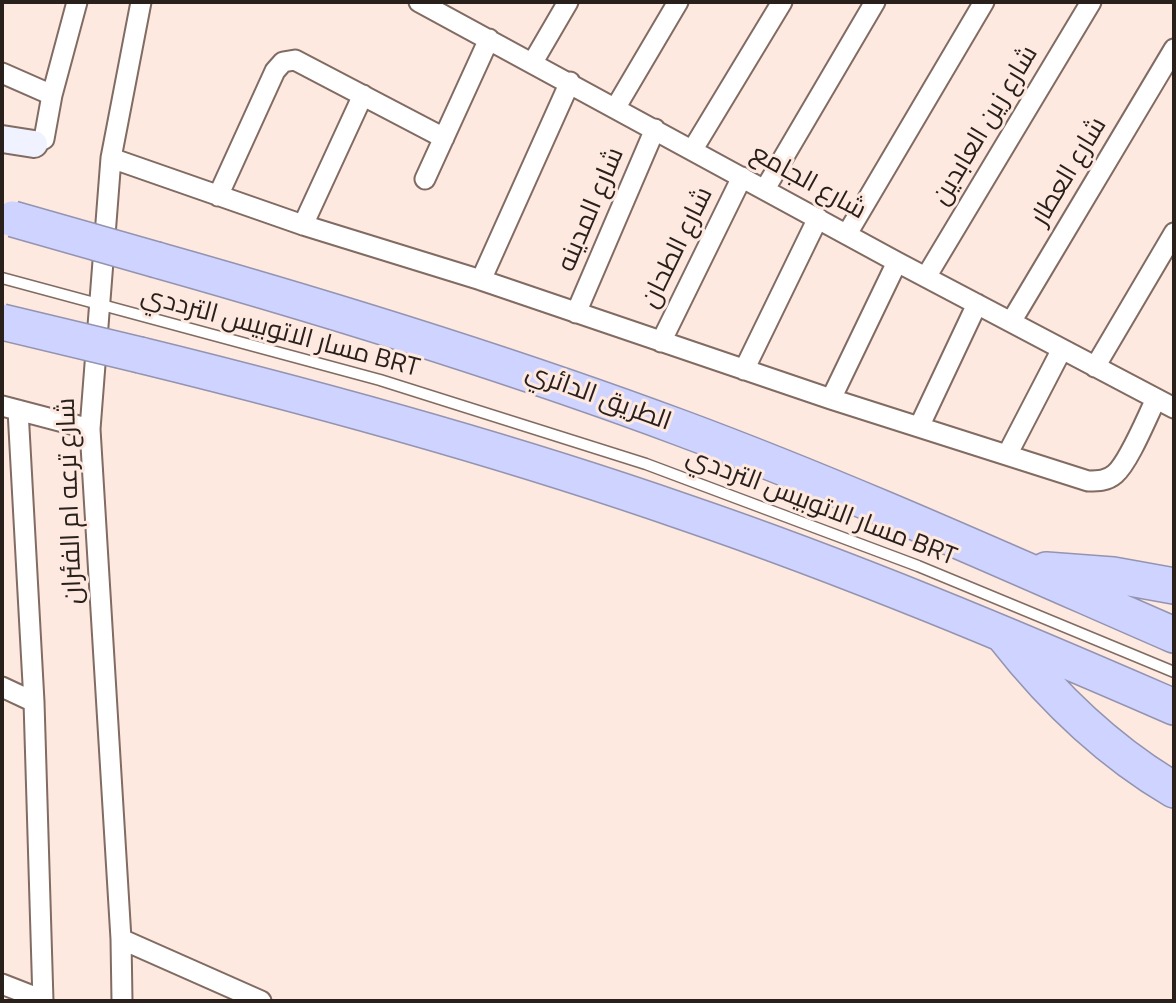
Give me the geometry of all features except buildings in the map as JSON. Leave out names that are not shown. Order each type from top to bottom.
[{"type":"highway","name":"الطريق الدائري","points":[[7,218],[334,310],[509,366],[793,472],[1174,635]]},
{"type":"highway","points":[[2,321],[359,411],[576,476],[790,550],[1001,631],[1174,707]]},
{"type":"highway","points":[[1023,570],[1113,575],[1174,586]]},
{"type":"highway","points":[[1001,631],[1042,682],[1085,724],[1174,790]]},
{"type":"street","name":"شارع ترعه ام الفئران","points":[[122,1001],[121,939],[90,429],[111,159],[141,2]]},
{"type":"street","name":"شارع الجامع","points":[[419,2],[449,9],[489,39],[897,262],[1174,408]]},
{"type":"street","points":[[533,62],[568,2]]},
{"type":"street","points":[[616,107],[678,2]]},
{"type":"street","points":[[692,149],[782,2]]},
{"type":"street","points":[[765,189],[875,2]]},
{"type":"street","points":[[847,234],[984,2]]},
{"type":"street","name":"شارع زين العابدين","points":[[926,277],[1091,2]]},
{"type":"street","points":[[2,139],[34,144],[44,139],[72,4]]},
{"type":"street","points":[[425,179],[489,39]]},
{"type":"street","name":"شارع العطار","points":[[1011,322],[1174,49]]},
{"type":"street","points":[[218,196],[275,71],[283,62],[295,60],[444,138]]},
{"type":"street","points":[[2,73],[52,95]]},
{"type":"street","points":[[481,280],[570,82]]},
{"type":"street","points":[[303,225],[363,95]]},
{"type":"street","name":"شارع المدينه","points":[[576,313],[655,129]]},
{"type":"street","points":[[111,159],[303,225],[481,280],[831,399],[1088,481],[1102,481],[1115,475],[1156,398]]},
{"type":"street","name":"شارع الطحان","points":[[661,341],[742,177]]},
{"type":"street","points":[[744,370],[818,218]]},
{"type":"street","points":[[1095,367],[1174,233]]},
{"type":"street","points":[[831,399],[897,262]]},
{"type":"street","points":[[919,427],[977,304]]},
{"type":"street","points":[[1007,455],[1062,349]]},
{"type":"street","name":"شارع ترعه ام الفئران","points":[[10,408],[34,702],[43,1000]]},
{"type":"street","points":[[10,408],[90,429]]},
{"type":"street","points":[[2,687],[34,702]]},
{"type":"street","points":[[121,939],[261,1001]]},
{"type":"street","points":[[2,985],[43,1000]]},
{"type":"lane","name":"مسار الاتوبيس الترددي BRT","points":[[2,278],[380,380],[646,464],[919,566],[1174,671]]}]
